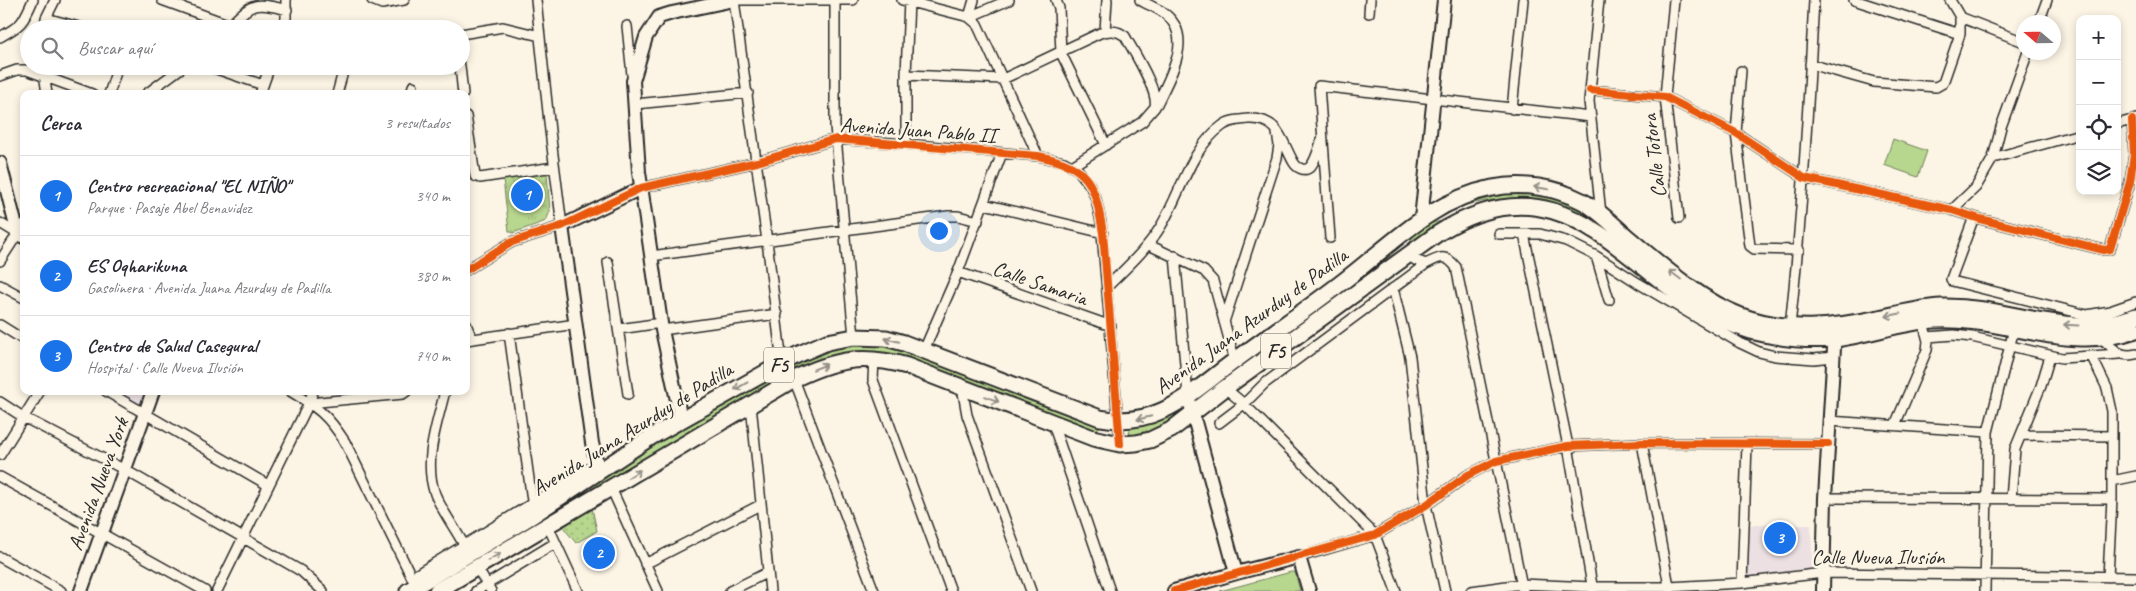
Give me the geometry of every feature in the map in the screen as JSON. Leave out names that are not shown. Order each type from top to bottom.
[{"type":"highway","name":"Avenida Juana Azurduy de Padilla","points":[[412,585],[533,509],[552,503],[606,465],[681,419],[782,363],[827,342],[854,337],[886,338],[924,350],[1083,412],[1117,422],[1160,413],[1188,396],[1342,283],[1421,219],[1442,206],[1472,193],[1515,185],[1547,189],[1568,195],[1584,203],[1709,300],[1741,316],[1763,323],[1835,333]]},
{"type":"highway","points":[[1354,295],[1368,275],[1406,244],[1421,219],[1439,220],[1478,205],[1504,208]]},
{"type":"highway","name":"Avenida Juana Azurduy de Padilla","points":[[437,591],[794,379],[835,362],[874,359],[907,366],[1093,438],[1120,444],[1150,440],[1171,430],[1225,388],[1409,254],[1457,222],[1480,213],[1504,208],[1524,206],[1551,210],[1578,220],[1598,232],[1668,286],[1716,317],[1731,324],[1772,336],[1795,339],[1835,333],[1922,315],[1949,320],[2075,326],[2115,322],[2136,316]]},
{"type":"highway","name":"Avenida Juana Azurduy de Padilla","points":[[2015,323],[2058,337],[2102,338],[2136,330]]},
{"type":"highway","points":[[582,482],[592,500]]},
{"type":"highway","points":[[552,503],[554,522]]},
{"type":"street","points":[[25,20],[33,0]]},
{"type":"street","points":[[53,20],[46,18],[55,0]]},
{"type":"street","points":[[162,0],[211,20]]},
{"type":"street","points":[[285,20],[286,0]]},
{"type":"street","points":[[372,0],[382,4],[404,0]]},
{"type":"street","points":[[536,0],[554,168],[592,442],[597,464]]},
{"type":"street","points":[[632,81],[646,37],[659,17],[734,0],[853,0]]},
{"type":"street","points":[[734,0],[748,93],[782,363]]},
{"type":"street","points":[[835,0],[836,139],[846,230],[854,337]]},
{"type":"street","points":[[906,144],[906,0],[969,16],[977,24],[1038,156]]},
{"type":"street","points":[[969,16],[974,0]]},
{"type":"street","points":[[969,16],[1009,0]]},
{"type":"street","points":[[1056,0],[1059,8],[1061,53],[1106,145]]},
{"type":"street","points":[[1105,31],[1107,0]]},
{"type":"street","points":[[1120,444],[1103,233],[1093,192],[1083,175],[1072,166],[1142,122],[1156,107],[1179,52],[1179,41],[1173,23],[1162,12],[1140,0]]},
{"type":"street","points":[[1369,13],[1370,0]]},
{"type":"street","points":[[1421,219],[1444,0]]},
{"type":"street","points":[[1512,109],[1524,0]]},
{"type":"street","points":[[1599,0],[1590,90],[1601,215]]},
{"type":"street","name":"Calle Totora","points":[[1674,0],[1665,97],[1679,218]]},
{"type":"street","points":[[1790,326],[1799,250],[1814,0]]},
{"type":"street","points":[[1854,0],[1960,34]]},
{"type":"street","points":[[1810,64],[1874,82],[1936,87],[1942,83],[1960,34],[1960,17],[1950,0]]},
{"type":"street","points":[[2042,15],[2048,0]]},
{"type":"street","points":[[235,20],[248,8],[258,3],[286,10]]},
{"type":"street","points":[[1960,17],[2016,39]]},
{"type":"street","points":[[0,37],[20,25]]},
{"type":"street","points":[[628,26],[641,188],[662,326],[681,419]]},
{"type":"street","points":[[470,32],[503,27],[540,36]]},
{"type":"street","points":[[906,75],[1002,79],[1105,31],[1115,31],[1125,36],[1155,95],[1156,107]]},
{"type":"street","points":[[1952,210],[1976,187],[1992,158],[2025,60]]},
{"type":"street","points":[[0,76],[20,70]]},
{"type":"street","points":[[1741,71],[1736,133],[1750,246],[1754,249],[1799,250]]},
{"type":"street","points":[[44,75],[46,90]]},
{"type":"street","points":[[48,75],[59,83],[80,90]]},
{"type":"street","points":[[110,90],[115,75]]},
{"type":"street","points":[[151,90],[172,75]]},
{"type":"street","points":[[236,75],[263,84]]},
{"type":"street","points":[[261,90],[266,75]]},
{"type":"street","points":[[338,90],[343,75]]},
{"type":"street","points":[[461,75],[463,90]]},
{"type":"street","points":[[1330,238],[1320,86],[1591,117]]},
{"type":"street","points":[[1590,90],[1665,97],[1736,133],[1804,178],[1952,210],[2104,250],[2110,249],[2130,182],[2134,154],[2134,120],[2121,123]]},
{"type":"street","points":[[635,104],[748,93]]},
{"type":"street","points":[[1108,286],[1149,245],[1162,224],[1195,157],[1210,136],[1224,124],[1252,119],[1264,122],[1276,130],[1282,137],[1298,168],[1305,170],[1310,168],[1323,136]]},
{"type":"street","points":[[1224,322],[1278,158],[1279,145],[1276,130]]},
{"type":"street","points":[[1992,158],[2076,135]]},
{"type":"street","name":"Avenida Juan Pablo II","points":[[470,268],[512,242],[562,226],[641,188],[757,162],[836,139],[1038,156],[1072,166]]},
{"type":"street","points":[[470,148],[473,172],[475,176],[480,178],[554,168]]},
{"type":"street","points":[[924,350],[958,272],[1002,153]]},
{"type":"street","points":[[0,163],[20,226]]},
{"type":"street","points":[[984,204],[1103,233]]},
{"type":"street","points":[[652,256],[948,216],[958,216],[978,221]]},
{"type":"street","points":[[1974,217],[1951,279],[1952,282],[2087,315],[2110,311],[2136,302]]},
{"type":"street","points":[[0,223],[20,231]]},
{"type":"street","points":[[1499,234],[1540,234],[1566,241],[1596,256],[1646,288],[1740,343],[1759,352],[1775,356],[1814,359],[1833,357]]},
{"type":"street","points":[[1524,234],[1568,446],[1593,589]]},
{"type":"street","points":[[0,261],[20,235]]},
{"type":"street","points":[[1149,245],[1204,271],[1213,282],[1235,360]]},
{"type":"street","points":[[1409,254],[1415,260],[1426,264]]},
{"type":"street","points":[[1175,256],[1188,396],[1236,573]]},
{"type":"street","points":[[1596,256],[1609,300]]},
{"type":"street","points":[[1219,423],[1244,404],[1264,384],[1426,264],[1444,257],[1450,259],[1456,267],[1522,588]]},
{"type":"street","points":[[608,262],[628,394]]},
{"type":"street","name":"Calle Samaria","points":[[958,272],[1111,326]]},
{"type":"street","points":[[0,285],[20,296]]},
{"type":"street","points":[[1393,288],[1410,358],[1426,505],[1445,591]]},
{"type":"street","points":[[618,329],[777,314]]},
{"type":"street","points":[[1895,425],[1927,350],[1927,337],[1922,315]]},
{"type":"street","points":[[1985,591],[1988,432],[2015,323]]},
{"type":"street","points":[[470,340],[510,332],[576,324]]},
{"type":"street","points":[[0,325],[20,338]]},
{"type":"street","points":[[510,332],[533,509]]},
{"type":"street","points":[[1823,591],[1825,498],[1835,333]]},
{"type":"street","points":[[1927,337],[1954,335],[1972,337],[2062,358],[2119,354]]},
{"type":"street","points":[[2102,338],[2119,354],[2124,356],[2136,354]]},
{"type":"street","points":[[2011,498],[2014,455],[2041,386],[2050,356]]},
{"type":"street","points":[[2092,357],[2106,388],[2110,404],[2112,499],[2108,577]]},
{"type":"street","points":[[874,359],[873,380],[951,591]]},
{"type":"street","points":[[794,379],[874,591]]},
{"type":"street","points":[[962,387],[967,415],[1031,591]]},
{"type":"street","points":[[1225,388],[1244,404],[1375,535],[1396,591]]},
{"type":"street","points":[[0,455],[37,395]]},
{"type":"street","points":[[113,395],[268,485]]},
{"type":"street","name":"Avenida Nueva York","points":[[81,591],[151,395]]},
{"type":"street","points":[[296,395],[318,408],[334,424],[345,442],[412,585],[464,545],[533,509],[597,464]]},
{"type":"street","points":[[217,591],[312,395]]},
{"type":"street","points":[[309,403],[393,395]]},
{"type":"street","points":[[444,395],[430,453],[429,466],[436,494],[464,545]]},
{"type":"street","points":[[0,402],[23,417],[125,470],[243,537],[300,571],[323,591]]},
{"type":"street","points":[[751,405],[770,591]]},
{"type":"street","points":[[1829,421],[1988,432]]},
{"type":"street","points":[[1054,424],[1110,591]]},
{"type":"street","points":[[2021,436],[2112,436]]},
{"type":"street","points":[[1642,443],[1669,589]]},
{"type":"street","points":[[1174,591],[1375,535],[1426,505],[1468,475],[1496,461],[1568,446],[1642,443],[1828,444]]},
{"type":"street","points":[[1742,582],[1748,444]]},
{"type":"street","points":[[582,482],[597,464]]},
{"type":"street","points":[[2112,481],[2136,476]]},
{"type":"street","points":[[0,477],[205,591]]},
{"type":"street","points":[[611,488],[658,591]]},
{"type":"street","points":[[1825,498],[2112,499]]},
{"type":"street","points":[[645,564],[760,505]]},
{"type":"street","points":[[554,522],[555,543],[578,591]]},
{"type":"street","points":[[476,591],[489,588],[555,543]]},
{"type":"street","points":[[0,556],[61,591]]},
{"type":"street","points":[[1299,557],[1309,591]]},
{"type":"street","points":[[477,568],[489,588]]},
{"type":"street","points":[[730,591],[768,572]]},
{"type":"street","name":"Calle Nueva Ilusión","points":[[1471,591],[1522,588],[1669,589],[1823,573],[2136,577]]},
{"type":"shaded area","points":[[121,395],[145,395],[142,404],[136,404]]},
{"type":"shaded area","points":[[1748,525],[1811,525],[1812,566],[1808,569],[1750,577],[1747,574]]},
{"type":"green space","points":[[1893,139],[1927,151],[1918,177],[1884,165]]},
{"type":"green space","points":[[547,173],[550,211],[546,221],[513,233],[509,231],[503,179]]},
{"type":"green space","points":[[1531,190],[1572,202],[1635,248],[1502,201],[1492,200],[1469,204],[1438,217],[1472,199]]},
{"type":"green space","points":[[1474,207],[1481,208],[1374,273],[1408,245],[1418,229],[1425,224],[1443,221]]},
{"type":"green space","points":[[1408,236],[1402,245],[1341,298],[1204,395],[1201,395]]},
{"type":"green space","points":[[860,343],[885,343],[1101,426],[1094,431],[1008,399],[844,355],[594,492],[590,485],[651,445],[800,361],[840,346]]},
{"type":"green space","points":[[1179,410],[1182,413],[1180,417],[1145,436],[1133,438],[1130,435],[1129,431],[1133,426]]},
{"type":"green space","points":[[592,508],[597,531],[576,543],[563,527]]},
{"type":"green space","points":[[539,521],[541,524],[428,591],[418,591]]},
{"type":"green space","points":[[1295,572],[1300,591],[1220,591]]},
{"type":"cycle path","points":[[1590,90],[1665,97],[1736,133],[1804,178],[1952,210],[1980,219],[2104,250],[2110,249],[2130,182],[2134,154],[2132,120]]},
{"type":"cycle path","points":[[470,268],[512,242],[562,226],[641,188],[757,162],[836,139],[1038,156],[1055,160],[1069,165],[1079,172],[1087,180],[1097,202],[1103,233],[1120,444]]},
{"type":"cycle path","points":[[1174,591],[1375,535],[1426,505],[1468,475],[1496,461],[1568,446],[1642,443],[1828,444]]},
{"type":"place","name":"Centro recreacional \"EL NIÑO\"","points":[[527,195]]},
{"type":"place","name":"Centro de Salud Casegural","points":[[1780,538]]},
{"type":"place","name":"ES Oqharikuna","points":[[599,553]]}]
